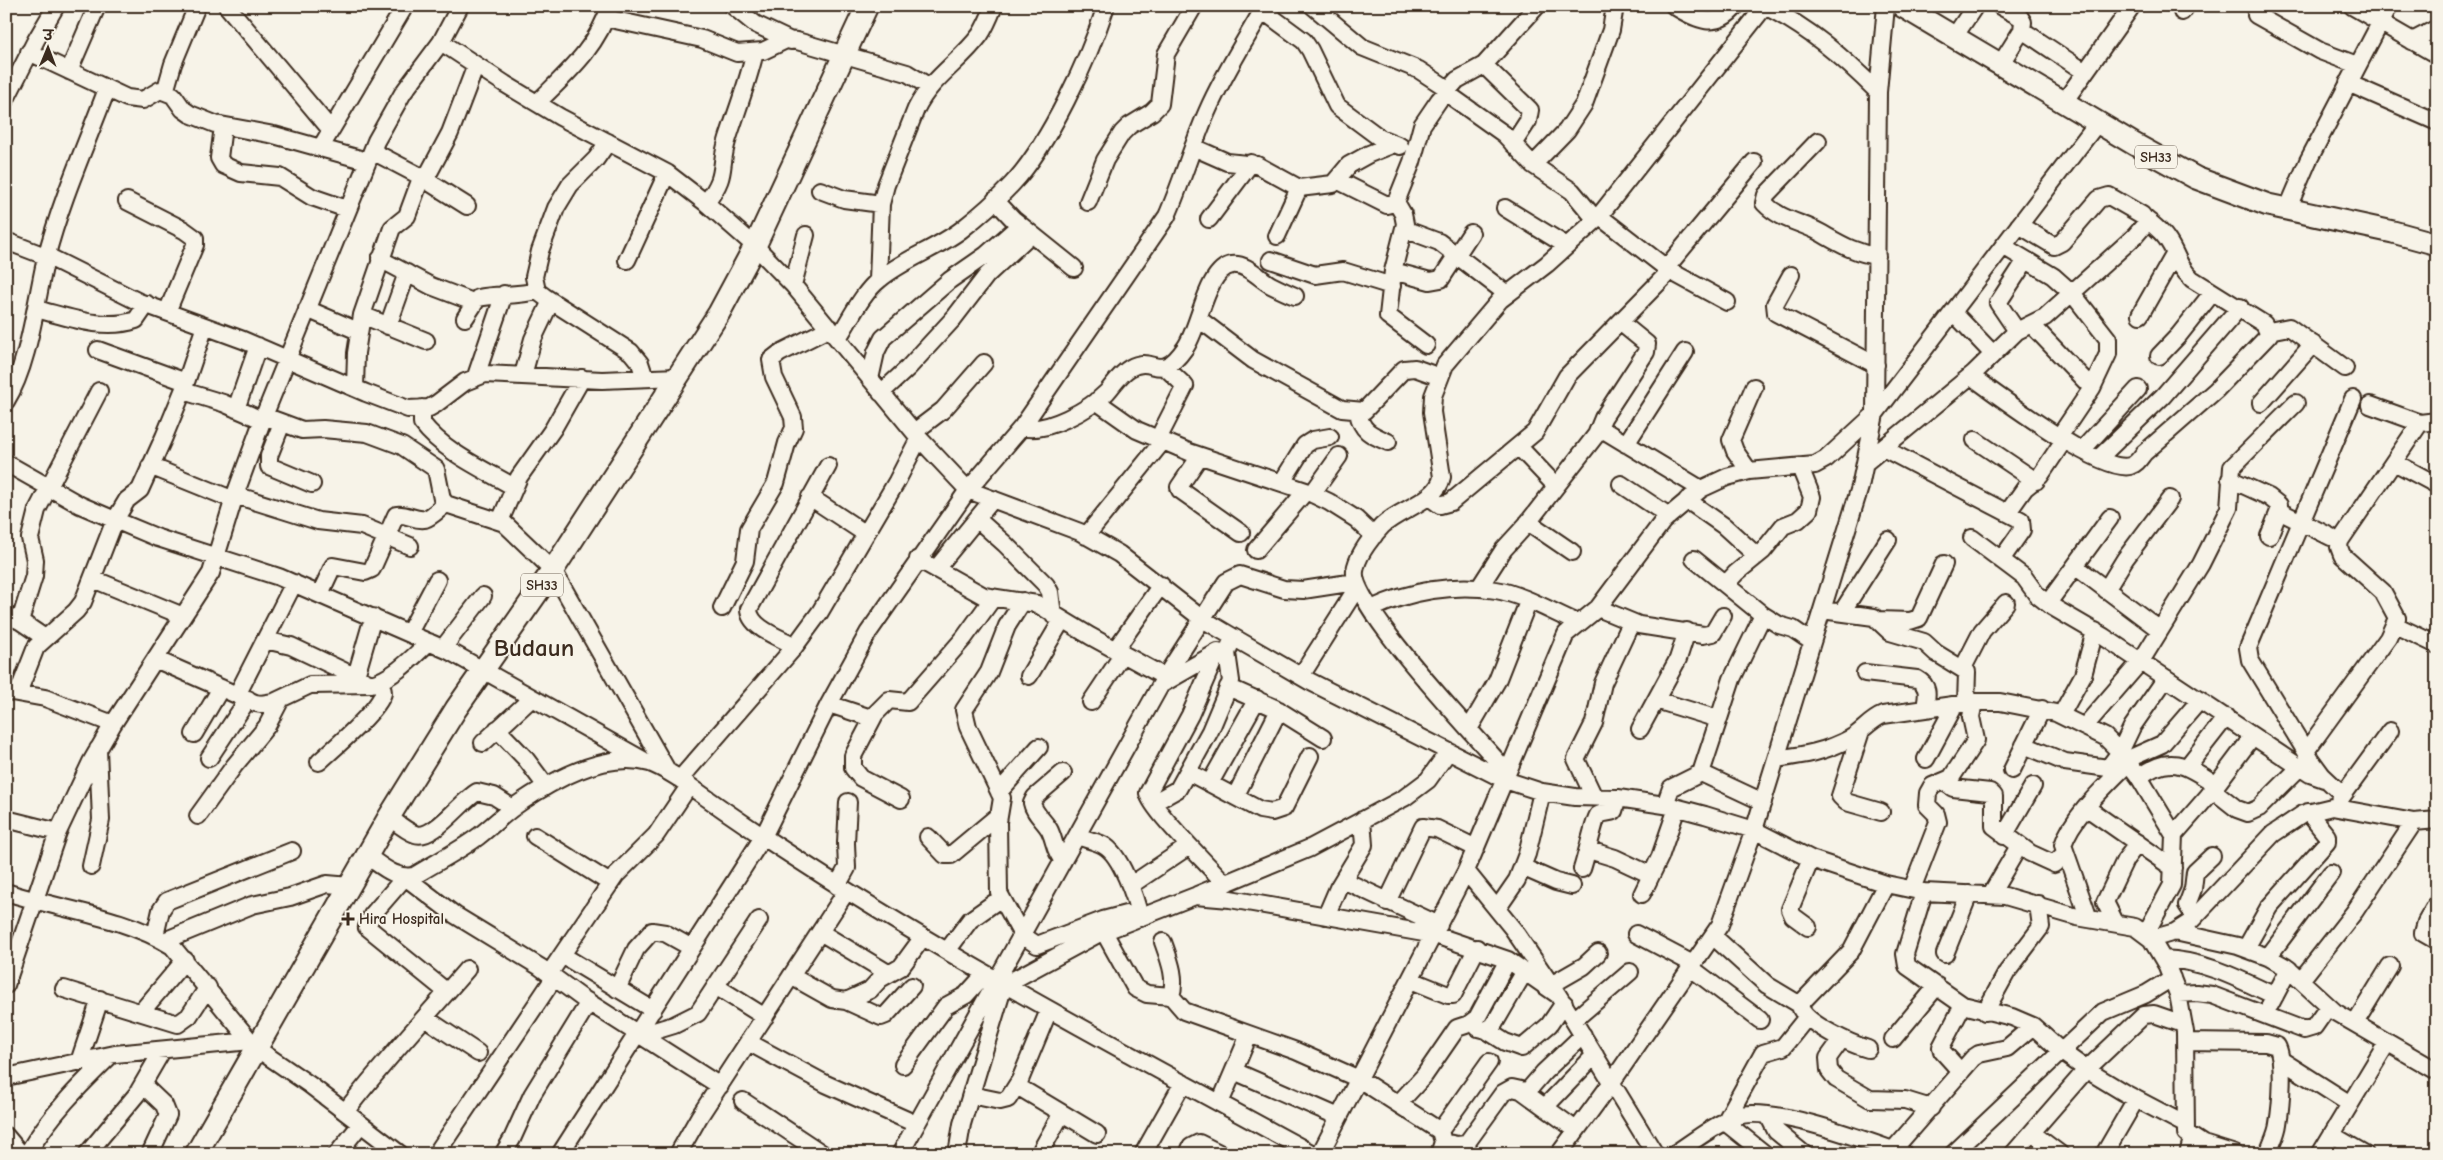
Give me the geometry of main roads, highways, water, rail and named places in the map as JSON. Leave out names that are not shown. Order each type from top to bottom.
[{"type":"main road","name":"SH33","points":[[1902,6],[2196,178],[2242,197],[2287,210],[2393,232],[2437,244]]},
{"type":"main road","name":"SH33","points":[[196,1154],[253,1044],[456,709],[553,570],[719,313],[755,246],[843,55],[861,10]]},
{"type":"place","name":"Hira Hospital","points":[[348,919]]},
{"type":"district","name":"Budaun","points":[[534,647]]}]
